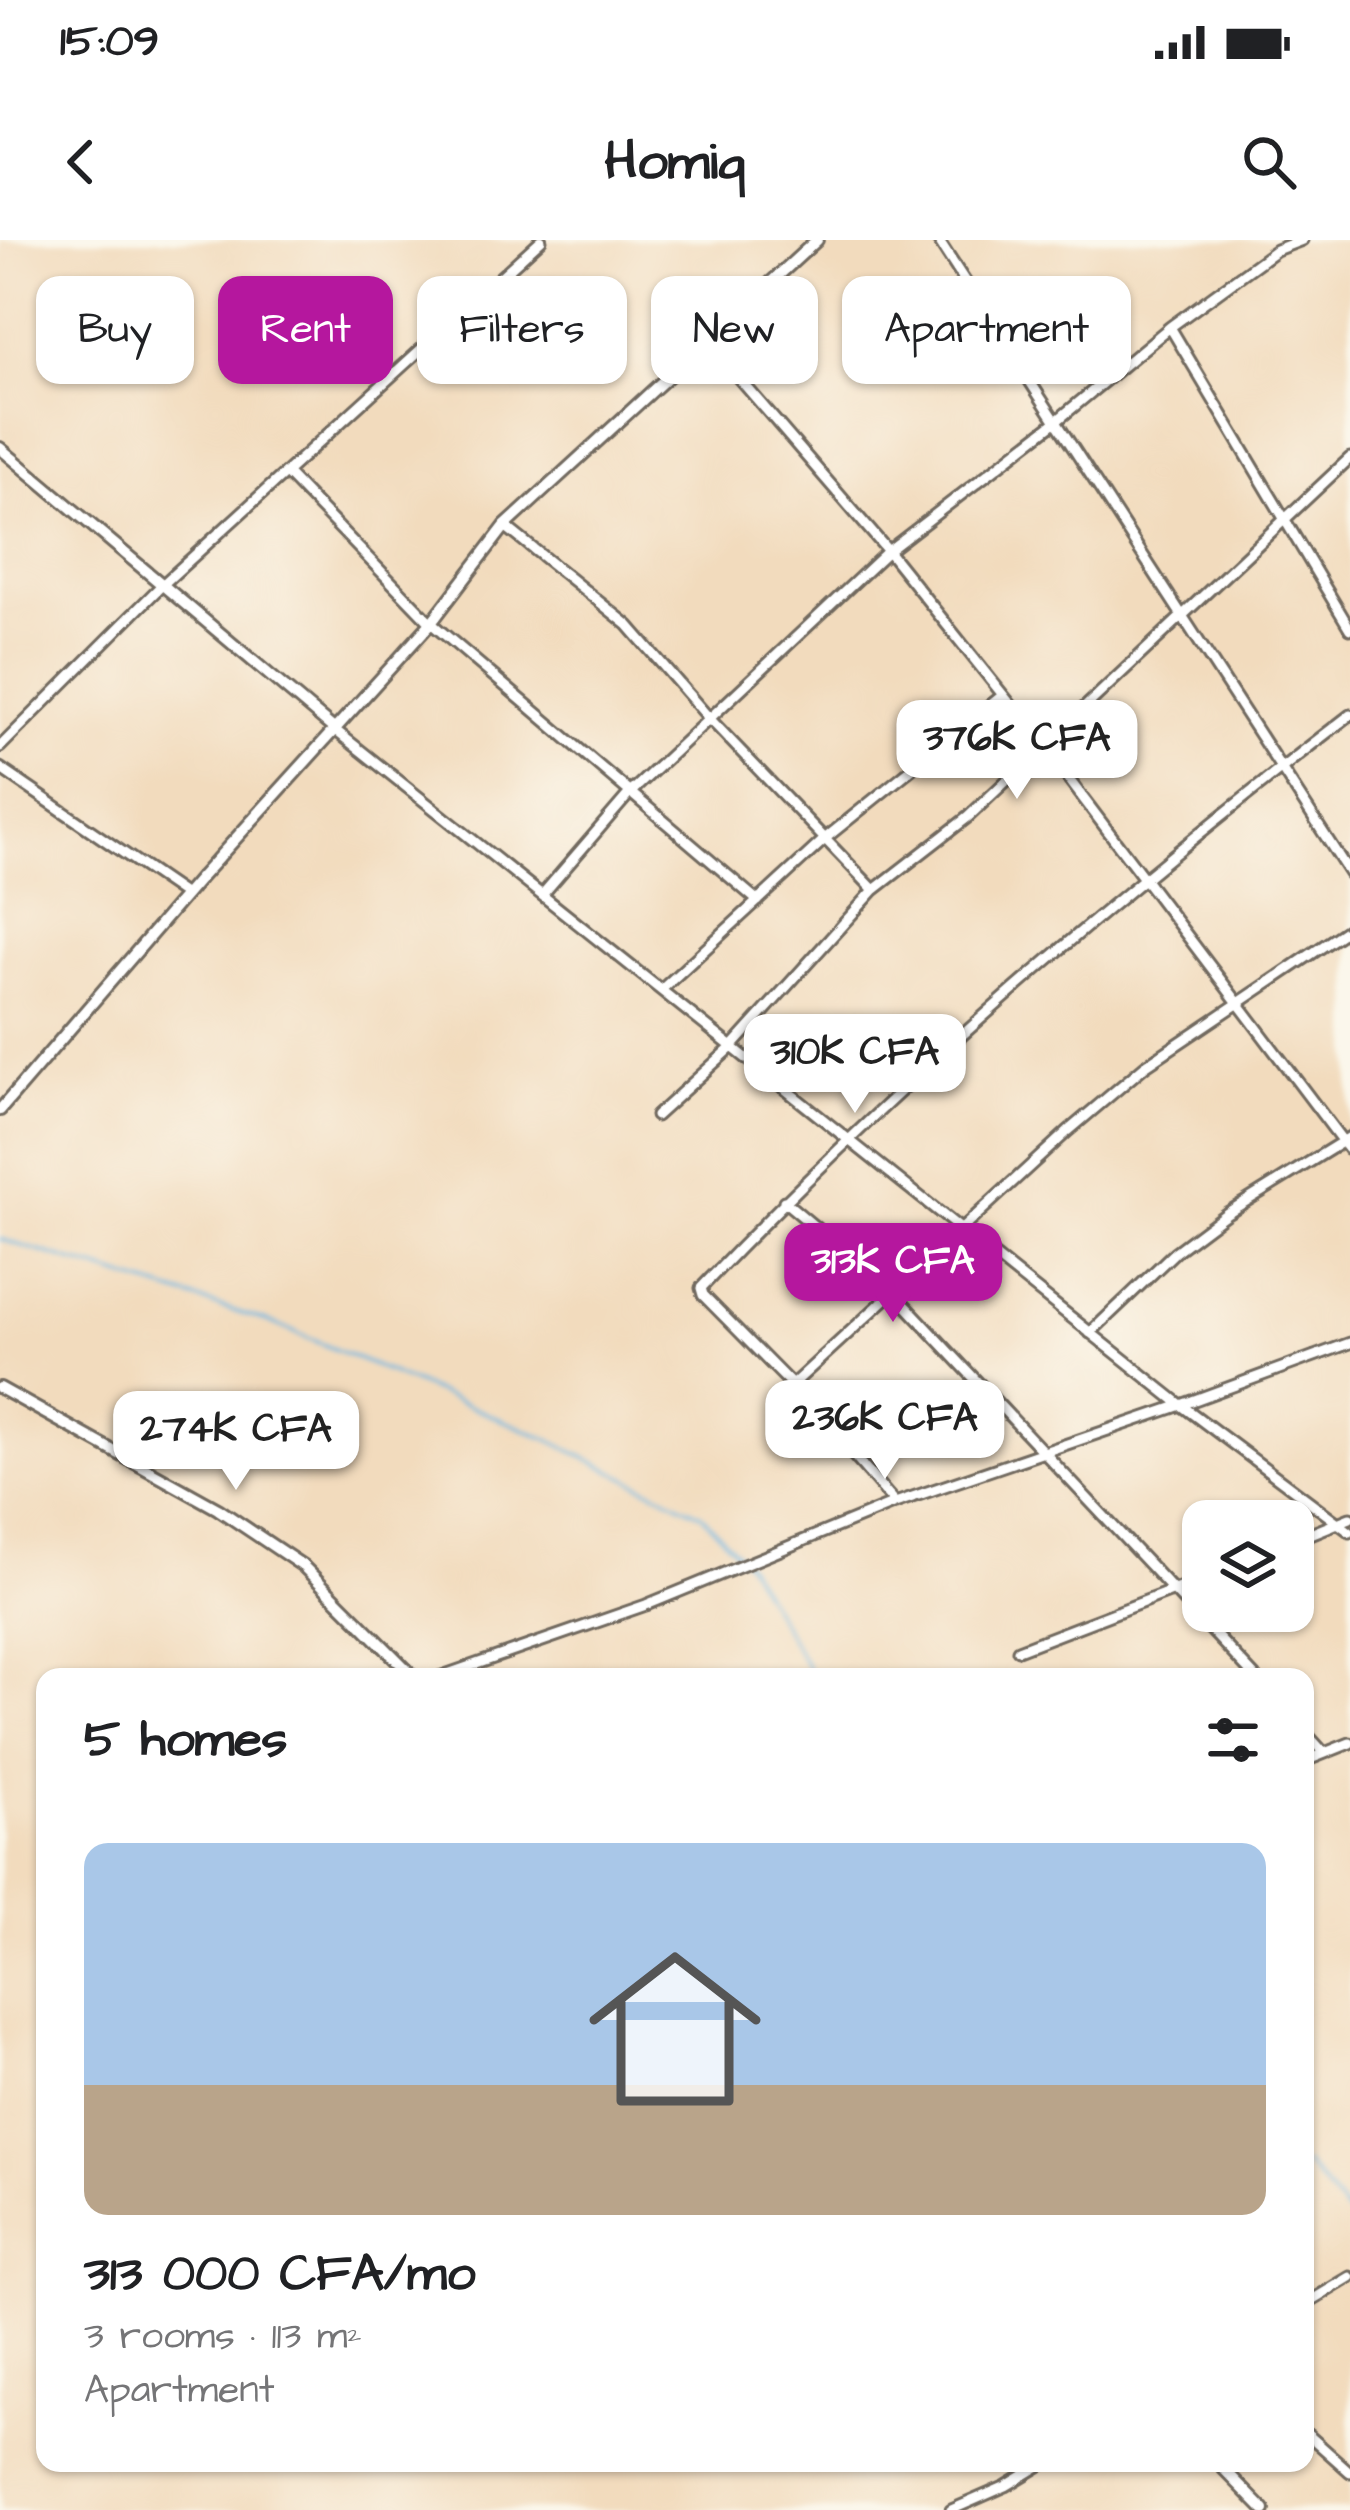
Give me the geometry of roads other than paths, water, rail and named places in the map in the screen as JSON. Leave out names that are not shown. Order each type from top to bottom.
[{"type":"street","points":[[0,747],[161,586],[541,240]]},
{"type":"street","points":[[777,276],[817,240]]},
{"type":"street","points":[[938,240],[1350,874]]},
{"type":"street","points":[[542,895],[629,794],[888,550],[1054,424],[1170,327],[1276,250],[1302,240]]},
{"type":"street","points":[[1170,327],[1350,629]]},
{"type":"street","points":[[0,1110],[185,895],[431,623],[506,526],[658,384]]},
{"type":"street","points":[[745,384],[888,550],[1043,745],[1234,1002],[1348,1143],[1227,1213],[1175,1252],[1090,1333]]},
{"type":"street","points":[[0,448],[335,730],[1181,1405],[1344,1520],[1350,1532]]},
{"type":"street","points":[[656,1116],[732,1047],[874,890],[968,817],[1350,458]]},
{"type":"street","points":[[286,473],[431,623],[758,901]]},
{"type":"street","points":[[506,526],[628,626],[874,890]]},
{"type":"street","points":[[661,990],[826,837],[1003,695]]},
{"type":"street","points":[[895,1502],[792,1385],[700,1292],[784,1201],[998,1001],[1350,715]]},
{"type":"street","points":[[0,768],[185,895]]},
{"type":"street","points":[[792,1385],[1145,1066],[1350,928]]},
{"type":"street","points":[[784,1201],[894,1293],[1247,1668]]},
{"type":"street","points":[[466,1668],[646,1605],[895,1502],[1350,1343]]},
{"type":"street","points":[[0,1388],[218,1509],[303,1566],[405,1668]]},
{"type":"street","points":[[1314,1532],[1344,1520]]},
{"type":"street","points":[[1018,1651],[1182,1588]]},
{"type":"street","points":[[1314,1742],[1324,1753]]},
{"type":"street","points":[[1314,1757],[1350,1743]]},
{"type":"street","points":[[1314,2299],[1350,2277]]},
{"type":"street","points":[[1314,2440],[1350,2473]]},
{"type":"street","points":[[951,2510],[1029,2472]]},
{"type":"street","points":[[1227,2472],[1264,2510]]},
{"type":"waterway","points":[[0,1239],[270,1322],[545,1438],[702,1515],[747,1564],[808,1668]]},
{"type":"waterway","points":[[1314,2175],[1350,2217]]}]
